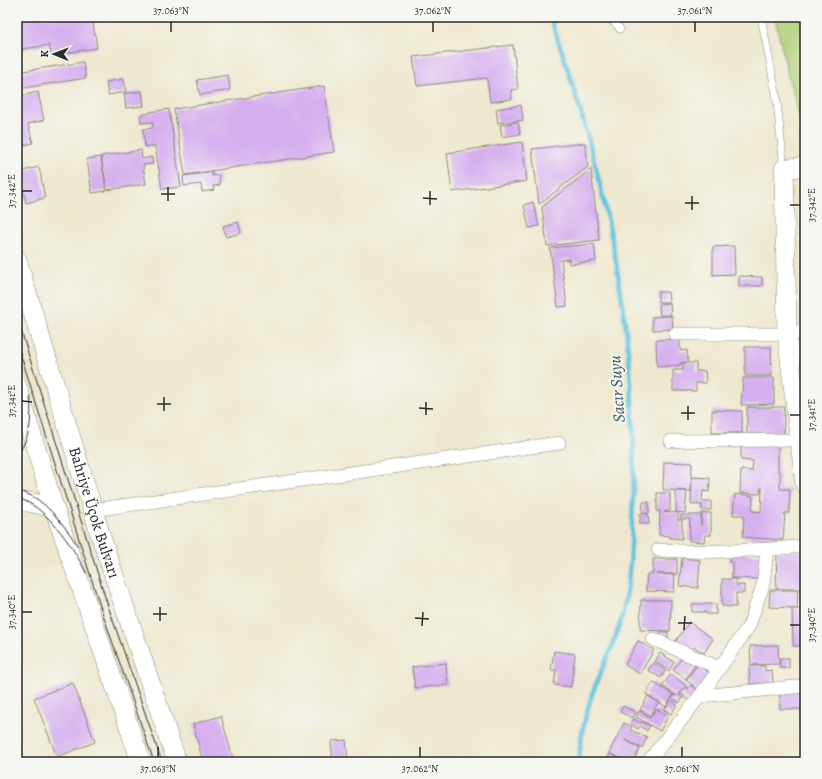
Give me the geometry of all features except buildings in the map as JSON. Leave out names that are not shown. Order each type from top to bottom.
[{"type":"main road","points":[[805,166],[784,169],[801,411],[800,440],[805,484]]},
{"type":"main road","name":"Bahriye Üçok Bulvarı","points":[[17,260],[93,510],[177,762]]},
{"type":"main road","points":[[17,386],[21,420],[54,508],[141,762]]},
{"type":"main road","points":[[17,502],[29,502],[54,508]]},
{"type":"street","points":[[675,334],[796,333]]},
{"type":"street","points":[[671,441],[800,440]]},
{"type":"street","points":[[93,510],[559,443]]},
{"type":"street","points":[[658,550],[695,552],[767,550],[805,546]]},
{"type":"street","points":[[648,762],[700,696],[749,626],[763,585],[767,550]]},
{"type":"street","points":[[653,638],[719,668]]},
{"type":"street","points":[[700,696],[805,686]]},
{"type":"lane","points":[[609,17],[620,29]]},
{"type":"lane","points":[[761,17],[776,93],[784,169]]},
{"type":"green space","points":[[775,17],[805,17],[805,128],[802,125],[788,76]]},
{"type":"waterway","name":"Sacır Suyu","points":[[550,17],[571,78],[589,140],[604,202],[626,328],[632,392],[634,456],[631,552],[627,591],[617,632],[595,685],[584,722],[579,762]]},
{"type":"tram line","points":[[17,318],[107,603],[162,762]]},
{"type":"tram line","points":[[17,343],[100,606],[154,762]]},
{"type":"tram line","points":[[17,365],[21,392],[21,419],[17,437]]},
{"type":"tram line","points":[[17,456],[22,448],[30,427],[30,396]]},
{"type":"tram line","points":[[17,490],[32,496],[46,506],[63,525],[78,546]]},
{"type":"tram line","points":[[17,498],[22,499],[37,508],[54,524],[69,543],[86,573]]}]
